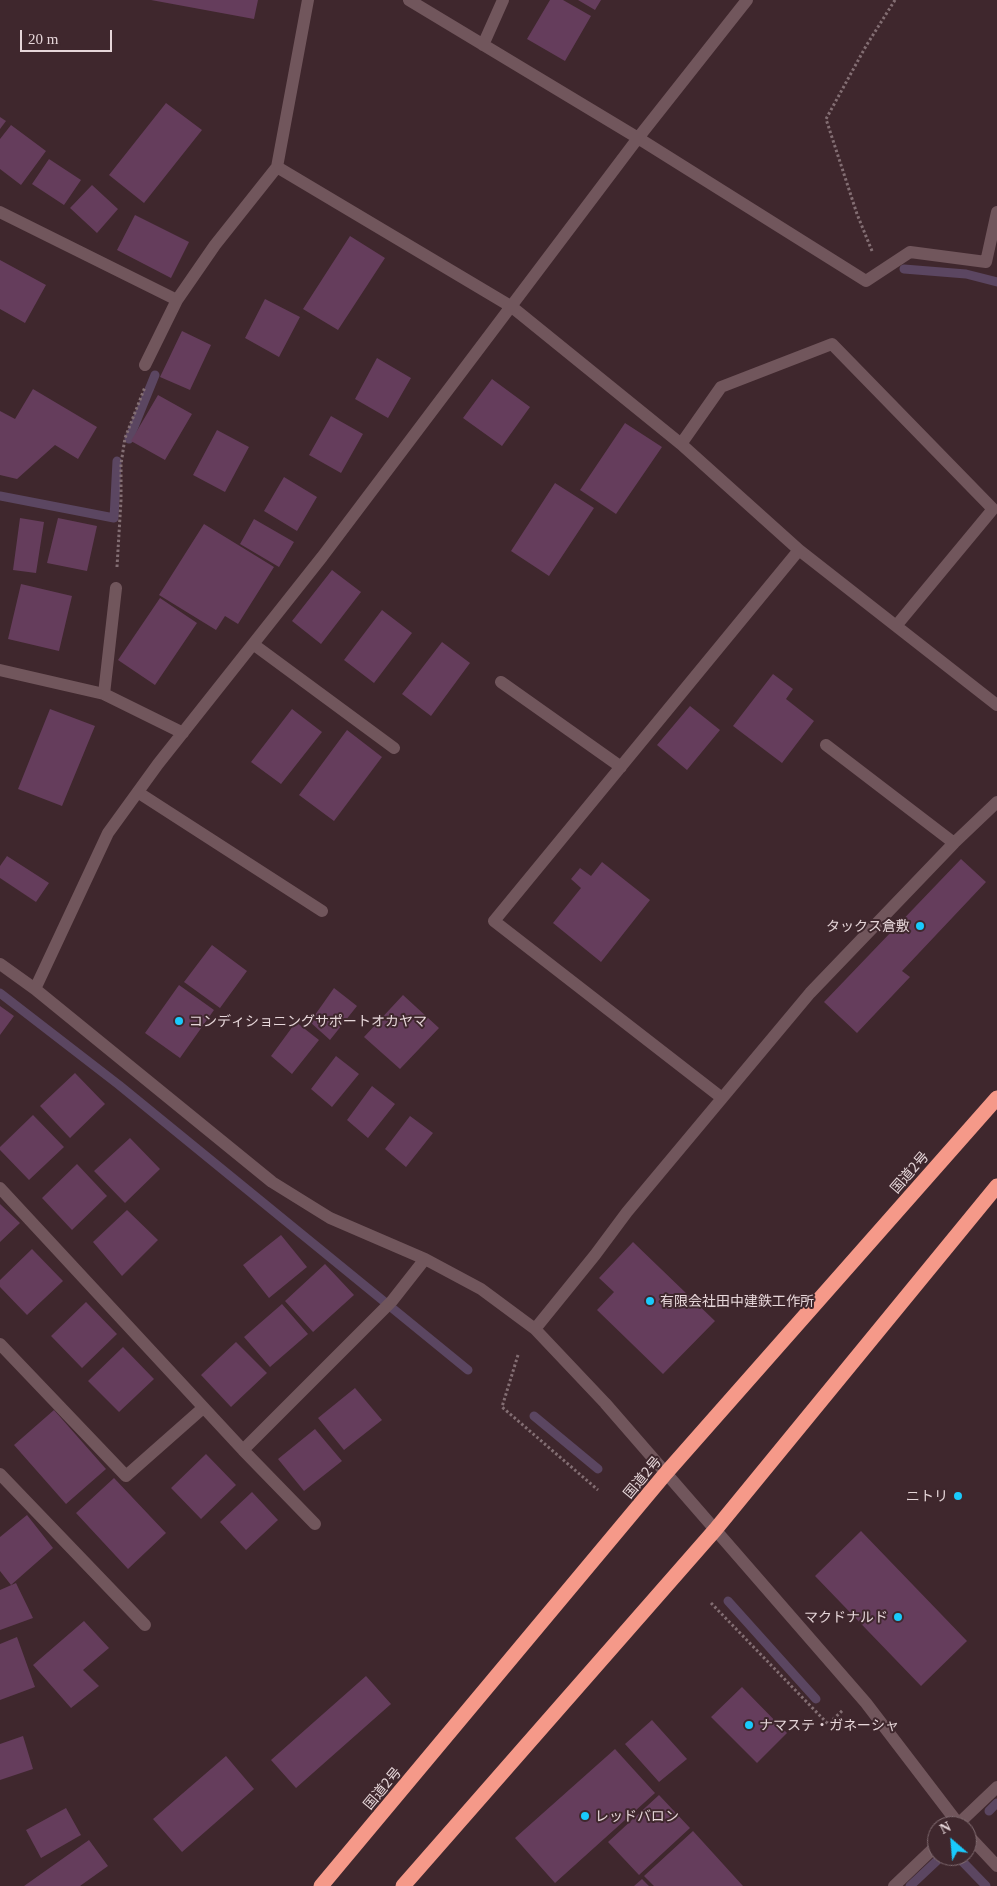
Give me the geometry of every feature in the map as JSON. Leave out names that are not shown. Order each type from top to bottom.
[{"type":"highway","name":"国道2号","points":[[321,1886],[666,1473],[997,1098]]},
{"type":"highway","points":[[403,1886],[715,1530],[997,1186]]},
{"type":"street","points":[[145,365],[177,300],[215,245],[277,166],[308,0]]},
{"type":"street","points":[[409,0],[638,138],[866,281],[910,252],[986,262],[997,212]]},
{"type":"street","points":[[483,45],[503,0]]},
{"type":"street","points":[[35,989],[108,833],[183,732],[322,557],[638,138],[747,0]]},
{"type":"street","points":[[277,166],[512,307],[681,444],[799,550],[997,705]]},
{"type":"street","points":[[0,212],[177,300]]},
{"type":"street","points":[[681,444],[721,387],[832,344],[993,509],[896,626]]},
{"type":"street","points":[[722,1098],[494,921],[799,550]]},
{"type":"street","points":[[104,694],[116,588]]},
{"type":"street","points":[[253,644],[394,748]]},
{"type":"street","points":[[0,670],[104,694],[183,732]]},
{"type":"street","points":[[501,682],[621,767]]},
{"type":"street","points":[[826,745],[954,843]]},
{"type":"street","points":[[138,793],[322,911]]},
{"type":"street","points":[[535,1329],[627,1212],[810,993],[954,843],[997,802]]},
{"type":"street","points":[[0,964],[35,989],[272,1182],[330,1218],[425,1259],[480,1289],[535,1329],[605,1403],[866,1703],[952,1816]]},
{"type":"street","points":[[0,1188],[243,1450],[315,1524]]},
{"type":"street","points":[[243,1450],[392,1301],[425,1259]]},
{"type":"street","points":[[0,1344],[126,1476],[204,1408]]},
{"type":"street","points":[[0,1474],[145,1625]]},
{"type":"street","points":[[970,1816],[997,1787]]},
{"type":"street","points":[[977,1845],[997,1866]]},
{"type":"street","points":[[894,1886],[927,1854]]},
{"type":"path","points":[[880,272],[857,214],[826,119],[866,46],[895,0]]},
{"type":"path","points":[[116,588],[120,534],[121,464],[125,438],[151,372],[145,365]]},
{"type":"path","points":[[518,1355],[502,1407],[598,1490]]},
{"type":"path","points":[[710,1603],[828,1724],[844,1709]]},
{"type":"building","points":[[151,0],[258,0],[254,19]]},
{"type":"building","points":[[550,0],[563,0],[591,16],[565,61],[527,39]]},
{"type":"building","points":[[578,0],[601,0],[595,10]]},
{"type":"building","points":[[166,103],[202,130],[144,203],[109,175]]},
{"type":"building","points":[[0,117],[6,121],[0,129]]},
{"type":"building","points":[[11,125],[46,151],[21,185],[0,169],[0,139]]},
{"type":"building","points":[[49,159],[81,180],[64,205],[32,184]]},
{"type":"building","points":[[92,185],[118,209],[97,233],[70,208]]},
{"type":"building","points":[[135,215],[189,242],[171,278],[117,250]]},
{"type":"building","points":[[350,236],[385,258],[338,330],[303,309]]},
{"type":"building","points":[[0,260],[46,285],[25,323],[0,309]]},
{"type":"building","points":[[265,299],[300,317],[279,357],[245,338]]},
{"type":"building","points":[[182,331],[211,345],[190,390],[160,377]]},
{"type":"building","points":[[377,358],[411,378],[388,418],[355,399]]},
{"type":"building","points":[[492,379],[530,407],[502,446],[463,418]]},
{"type":"building","points":[[33,389],[97,427],[78,459],[55,445],[17,479],[0,475],[0,411],[15,419]]},
{"type":"building","points":[[158,395],[192,414],[165,460],[131,441]]},
{"type":"building","points":[[331,416],[363,434],[341,473],[309,455]]},
{"type":"building","points":[[625,423],[662,447],[616,514],[580,490]]},
{"type":"building","points":[[217,430],[249,447],[225,492],[193,475]]},
{"type":"building","points":[[284,477],[317,497],[297,531],[264,511]]},
{"type":"building","points":[[555,483],[594,508],[549,576],[511,551]]},
{"type":"building","points":[[20,518],[44,522],[36,573],[13,570]]},
{"type":"building","points":[[58,518],[97,526],[87,571],[47,563]]},
{"type":"building","points":[[254,519],[294,542],[279,567],[240,544]]},
{"type":"building","points":[[204,524],[274,567],[238,624],[225,616],[216,630],[159,595]]},
{"type":"building","points":[[332,570],[361,592],[321,644],[292,621]]},
{"type":"building","points":[[21,584],[72,596],[59,651],[8,639]]},
{"type":"building","points":[[160,598],[197,623],[155,685],[118,660]]},
{"type":"building","points":[[382,610],[412,633],[374,683],[344,660]]},
{"type":"building","points":[[442,642],[470,663],[431,716],[402,694]]},
{"type":"building","points":[[773,674],[793,689],[786,699],[814,721],[782,763],[733,726]]},
{"type":"building","points":[[690,706],[720,730],[687,770],[657,745]]},
{"type":"building","points":[[50,709],[95,726],[62,806],[18,789]]},
{"type":"building","points":[[292,709],[322,732],[281,784],[251,762]]},
{"type":"building","points":[[347,730],[382,757],[334,821],[299,795]]},
{"type":"building","points":[[7,856],[49,883],[36,902],[0,878],[0,866]]},
{"type":"building","name":"タックス倉敷","points":[[961,859],[986,882],[902,971],[910,977],[857,1033],[824,1002]]},
{"type":"building","points":[[602,862],[650,900],[601,962],[553,923],[581,888],[571,879],[580,868],[591,876]]},
{"type":"building","points":[[212,945],[247,971],[220,1008],[184,982]]},
{"type":"building","name":"コンディショニングサポートオカヤマ","points":[[179,985],[214,1010],[180,1058],[145,1033]]},
{"type":"building","points":[[334,988],[357,1006],[330,1040],[310,1022]]},
{"type":"building","points":[[403,995],[439,1028],[400,1069],[364,1037]]},
{"type":"building","points":[[0,1006],[14,1016],[0,1035]]},
{"type":"building","points":[[296,1022],[319,1040],[292,1074],[271,1056]]},
{"type":"building","points":[[336,1056],[359,1074],[332,1107],[311,1089]]},
{"type":"building","points":[[75,1073],[105,1104],[70,1138],[40,1106]]},
{"type":"building","points":[[372,1086],[395,1104],[368,1138],[347,1120]]},
{"type":"building","points":[[33,1115],[64,1147],[29,1180],[0,1150],[0,1147]]},
{"type":"building","points":[[410,1116],[433,1133],[406,1167],[385,1149]]},
{"type":"building","points":[[130,1138],[160,1169],[125,1203],[94,1171]]},
{"type":"building","points":[[77,1164],[107,1196],[72,1230],[42,1198]]},
{"type":"building","points":[[0,1204],[20,1223],[0,1242]]},
{"type":"building","points":[[127,1210],[158,1240],[122,1276],[93,1242]]},
{"type":"building","points":[[281,1235],[307,1267],[269,1298],[243,1265]]},
{"type":"building","name":"有限会社田中建鉄工作所","points":[[633,1242],[715,1321],[663,1374],[597,1310],[614,1292],[599,1278]]},
{"type":"building","points":[[32,1249],[63,1281],[27,1315],[0,1287],[0,1280]]},
{"type":"building","points":[[325,1264],[354,1295],[313,1332],[285,1301]]},
{"type":"building","points":[[86,1302],[117,1334],[82,1368],[51,1336]]},
{"type":"building","points":[[282,1304],[308,1334],[270,1367],[244,1337]]},
{"type":"building","points":[[236,1342],[267,1373],[231,1407],[201,1375]]},
{"type":"building","points":[[123,1347],[154,1379],[119,1412],[88,1381]]},
{"type":"building","points":[[355,1388],[382,1420],[344,1450],[318,1418]]},
{"type":"building","points":[[54,1410],[106,1469],[66,1504],[14,1445]]},
{"type":"building","points":[[315,1429],[342,1461],[304,1491],[278,1459]]},
{"type":"building","points":[[206,1454],[236,1485],[201,1519],[171,1488]]},
{"type":"building","points":[[114,1478],[166,1533],[128,1569],[76,1513]]},
{"type":"building","points":[[252,1492],[278,1520],[246,1550],[220,1522]]},
{"type":"building","points":[[27,1515],[53,1548],[11,1585],[0,1571],[0,1537]]},
{"type":"building","points":[[861,1531],[967,1641],[921,1686],[815,1576]]},
{"type":"building","points":[[16,1583],[33,1618],[0,1630],[0,1590]]},
{"type":"building","points":[[84,1621],[109,1648],[83,1670],[99,1686],[71,1708],[33,1665]]},
{"type":"building","points":[[17,1637],[35,1687],[0,1700],[0,1644]]},
{"type":"building","points":[[366,1676],[391,1704],[296,1788],[271,1760]]},
{"type":"building","points":[[742,1687],[787,1733],[757,1763],[711,1717]]},
{"type":"building","points":[[652,1720],[687,1759],[659,1782],[625,1744]]},
{"type":"building","points":[[23,1736],[33,1769],[0,1780],[0,1744]]},
{"type":"building","points":[[615,1749],[655,1793],[555,1883],[515,1838]]},
{"type":"building","points":[[226,1756],[254,1789],[182,1852],[153,1819]]},
{"type":"building","points":[[659,1795],[690,1828],[639,1875],[608,1842]]},
{"type":"building","points":[[66,1808],[81,1835],[41,1858],[26,1830]]},
{"type":"building","points":[[693,1831],[743,1886],[654,1886],[644,1876]]},
{"type":"building","points":[[89,1840],[108,1866],[80,1886],[24,1886]]},
{"type":"building","points":[[642,1879],[649,1886],[634,1886]]},
{"type":"waterway","points":[[904,269],[966,274],[997,282]]},
{"type":"waterway","points":[[129,439],[155,375]]},
{"type":"waterway","points":[[0,496],[114,518],[117,461]]},
{"type":"waterway","points":[[0,993],[119,1085],[468,1370]]},
{"type":"waterway","points":[[534,1416],[598,1469]]},
{"type":"waterway","points":[[728,1601],[816,1699]]},
{"type":"waterway","points":[[989,1811],[997,1803]]},
{"type":"waterway","points":[[910,1886],[931,1866]]},
{"type":"waterway","points":[[967,1866],[986,1886]]},
{"type":"place","name":"タックス倉敷","points":[[920,926]]},
{"type":"place","name":"コンディショニングサポートオカヤマ","points":[[179,1021]]},
{"type":"place","name":"有限会社田中建鉄工作所","points":[[650,1301]]},
{"type":"place","name":"ニトリ","points":[[958,1496]]},
{"type":"place","name":"マクドナルド","points":[[898,1617]]},
{"type":"place","name":"ナマステ・ガネーシャ","points":[[749,1725]]},
{"type":"place","name":"レッドバロン","points":[[585,1816]]}]
